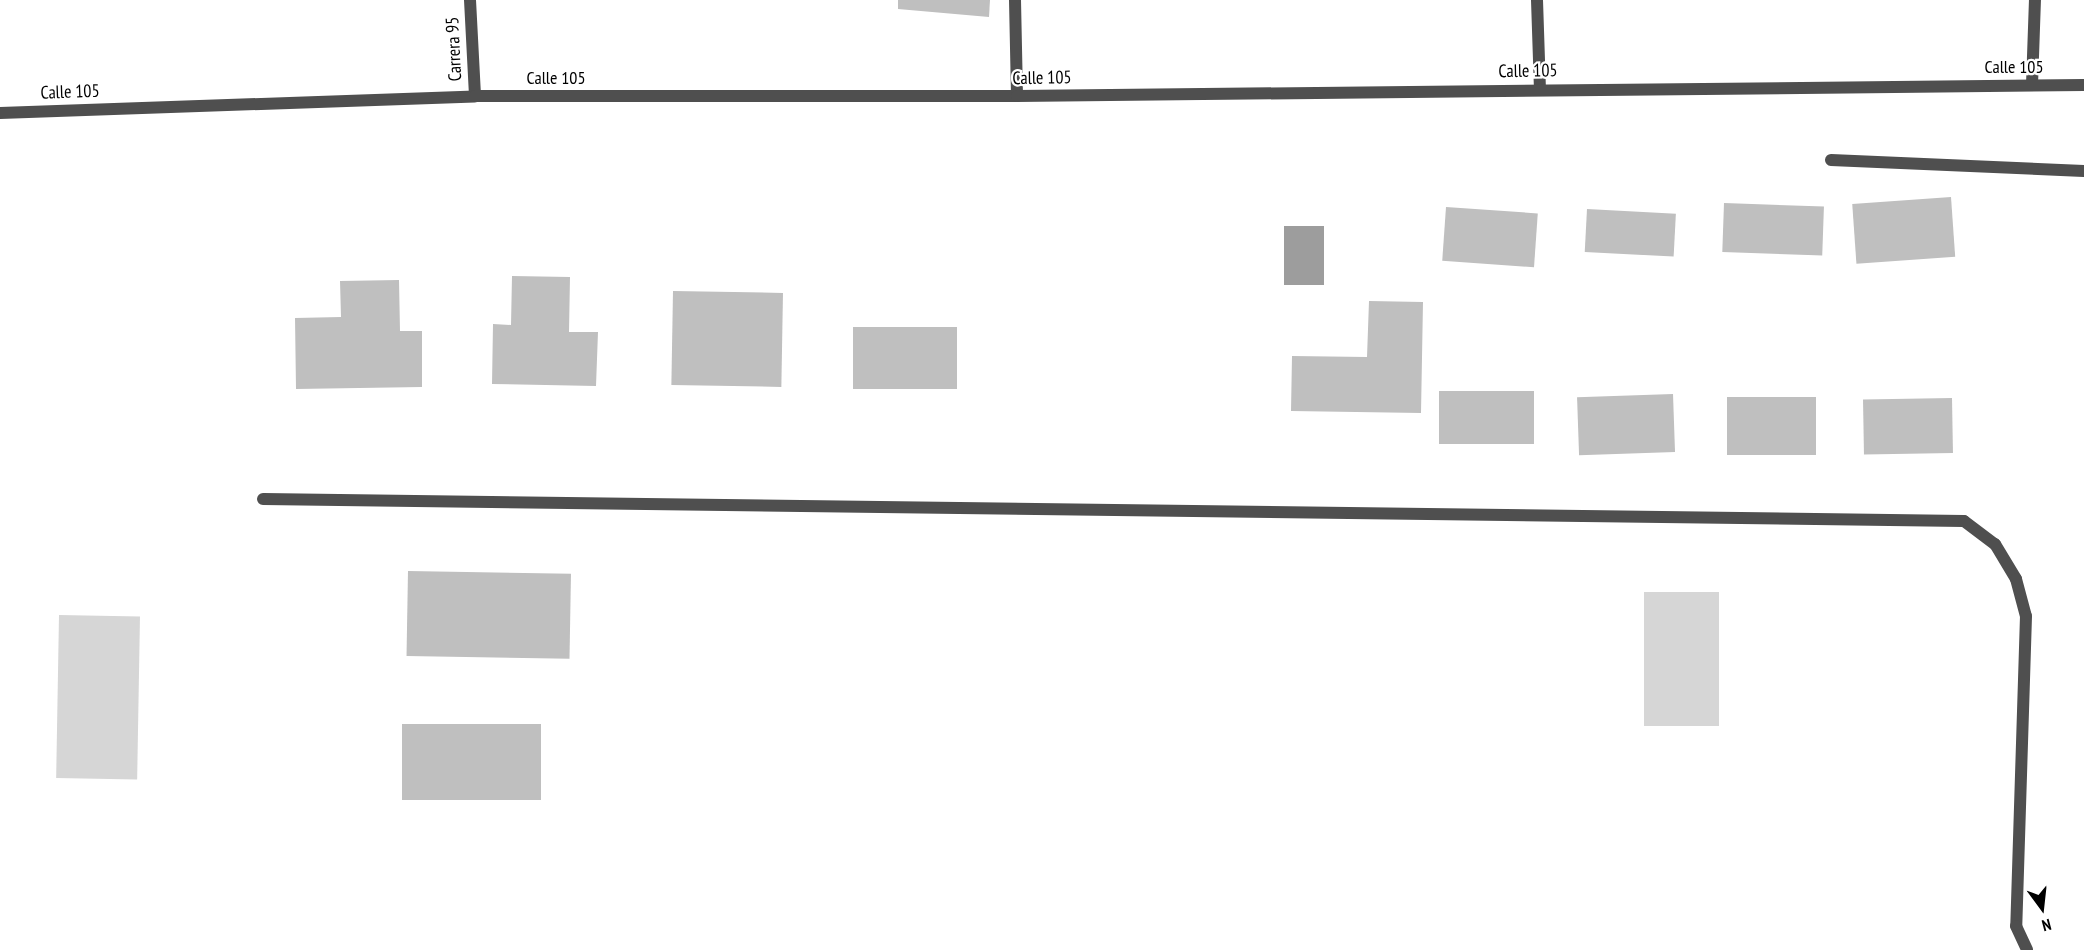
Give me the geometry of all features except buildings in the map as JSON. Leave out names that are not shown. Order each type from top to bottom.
[{"type":"street","name":"Carrera 95","points":[[470,0],[475,96]]},
{"type":"street","points":[[1015,0],[1017,96]]},
{"type":"street","points":[[1537,0],[1540,88]]},
{"type":"street","points":[[2032,85],[2035,0]]},
{"type":"street","name":"Calle 105","points":[[0,113],[475,96],[1017,96],[1540,88],[2084,86]]},
{"type":"street","points":[[1831,160],[2084,171]]},
{"type":"street","points":[[263,499],[1964,521],[1995,544],[2016,579],[2026,616],[2016,926],[2027,950]]},
{"type":"shaded area","points":[[1284,226],[1324,226],[1324,285],[1284,285]]},
{"type":"shaded area","points":[[1644,592],[1719,592],[1719,726],[1644,726]]},
{"type":"shaded area","points":[[59,615],[140,616],[137,779],[56,778]]}]
